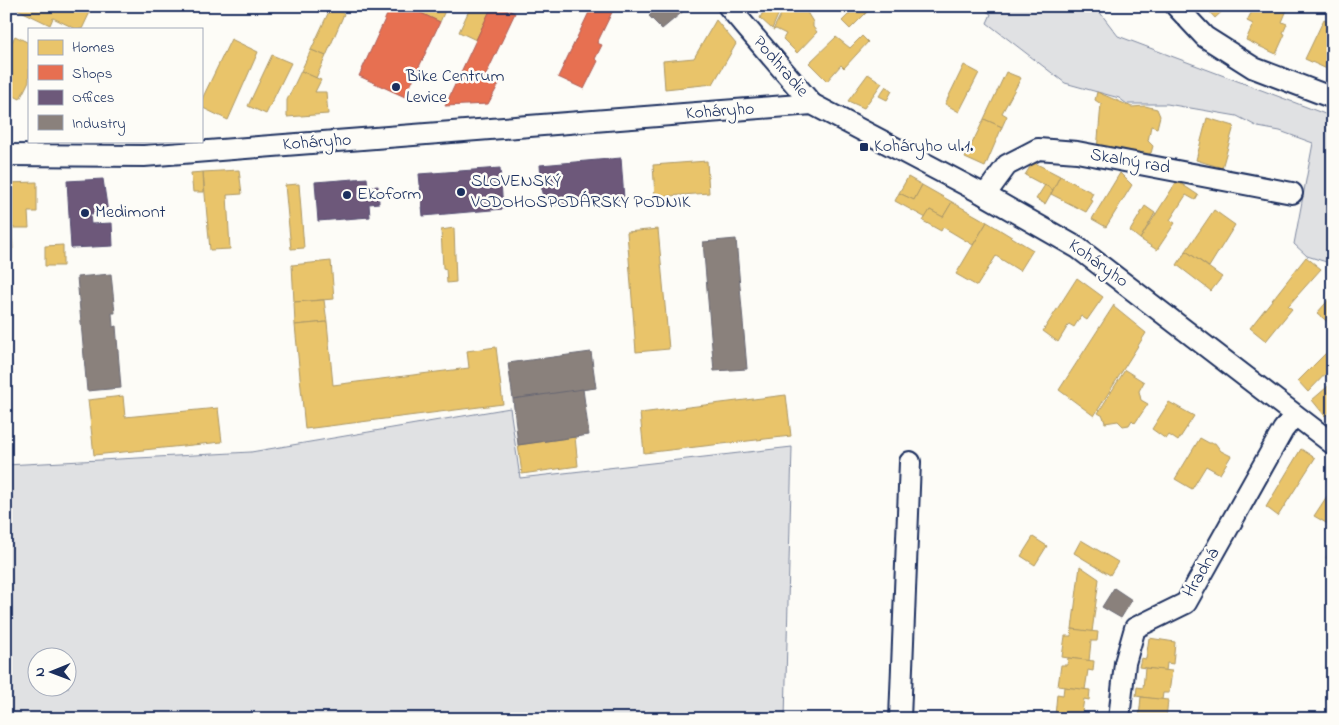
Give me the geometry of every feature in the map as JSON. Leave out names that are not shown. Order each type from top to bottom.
[{"type":"street","name":"Podhradie","points":[[728,6],[812,104]]},
{"type":"street","points":[[1176,6],[1206,37],[1254,68],[1333,98]]},
{"type":"street","name":"Koháryho","points":[[6,155],[152,156],[812,104],[985,195],[1078,248],[1294,416],[1333,444]]},
{"type":"street","name":"Skalný rad","points":[[985,195],[1007,165],[1038,149],[1077,152],[1292,193]]},
{"type":"street","name":"Hradná","points":[[1118,719],[1125,663],[1135,628],[1186,603],[1283,430],[1294,416]]},
{"type":"street","points":[[900,719],[910,462]]},
{"type":"shaded area","points":[[978,6],[1095,6],[1118,36],[1325,114],[1333,121],[1333,264],[1307,256],[1294,244],[1313,143],[1280,131],[1258,127],[1237,116],[1167,104],[1127,104],[1119,98],[1065,83],[987,23],[991,14]]},
{"type":"shaded area","points":[[510,408],[520,478],[792,447],[785,719],[6,719],[6,465],[251,452]]},
{"type":"building: Homes","points":[[16,6],[83,6],[91,10],[82,28],[74,28],[53,18],[50,25],[15,8]]},
{"type":"building: Homes","points":[[406,6],[447,6],[440,22]]},
{"type":"building: Homes","points":[[471,6],[481,6],[490,11],[476,40],[459,32]]},
{"type":"building: Homes","points":[[766,6],[782,6],[772,29],[760,18]]},
{"type":"building: Homes","points":[[785,6],[807,6],[813,27],[817,32],[797,53],[783,39],[786,34],[776,29],[773,30]]},
{"type":"building: Homes","points":[[857,6],[873,6],[850,29],[842,21]]},
{"type":"building: Homes","points":[[1191,6],[1201,6],[1196,11]]},
{"type":"building: Homes","points":[[1204,6],[1228,6],[1215,18]]},
{"type":"building: Homes","points":[[1261,6],[1279,6],[1287,10],[1282,22],[1287,24],[1283,33],[1285,34],[1276,54],[1246,40],[1253,24],[1247,21],[1254,7],[1259,10]]},
{"type":"building: Homes","points":[[331,7],[344,14],[326,56],[311,50]]},
{"type":"building: Homes","points":[[1324,19],[1333,23],[1333,58],[1327,69],[1305,59]]},
{"type":"building: Homes","points":[[716,20],[736,44],[713,84],[665,89],[663,61],[694,58]]},
{"type":"building: Homes","points":[[15,36],[28,42],[28,83],[20,99],[6,92],[6,53]]},
{"type":"building: Homes","points":[[862,36],[868,42],[844,68],[841,65],[827,81],[809,63],[836,37],[850,48]]},
{"type":"building: Homes","points":[[231,39],[258,52],[228,120],[202,107],[202,99]]},
{"type":"building: Homes","points":[[311,50],[326,56],[316,78],[301,71]]},
{"type":"building: Homes","points":[[272,55],[291,63],[266,114],[248,106]]},
{"type":"building: Homes","points":[[964,65],[979,73],[959,112],[945,104]]},
{"type":"building: Homes","points":[[301,71],[321,80],[315,92],[326,92],[328,114],[287,117],[287,100]]},
{"type":"building: Homes","points":[[1006,72],[1021,78],[1002,113],[1007,116],[1002,127],[984,119]]},
{"type":"building: Homes","points":[[868,74],[882,83],[864,108],[848,101]]},
{"type":"building: Homes","points":[[886,86],[892,91],[887,100],[879,96]]},
{"type":"building: Homes","points":[[1097,92],[1132,107],[1145,106],[1157,109],[1160,116],[1157,128],[1151,126],[1148,141],[1153,146],[1151,153],[1144,157],[1097,150],[1101,104],[1095,100]]},
{"type":"building: Homes","points":[[1207,118],[1234,126],[1222,168],[1196,160]]},
{"type":"building: Homes","points":[[984,119],[1002,127],[985,167],[965,158]]},
{"type":"building: Homes","points":[[707,161],[709,193],[655,197],[653,165]]},
{"type":"building: Homes","points":[[1033,162],[1060,176],[1053,190],[1025,175]]},
{"type":"building: Homes","points":[[239,170],[242,194],[227,195],[230,249],[210,250],[203,172]]},
{"type":"building: Homes","points":[[203,172],[204,192],[193,192],[191,173]]},
{"type":"building: Homes","points":[[1120,173],[1132,185],[1106,227],[1092,219]]},
{"type":"building: Homes","points":[[1060,176],[1093,193],[1090,199],[1093,201],[1086,212],[1051,194]]},
{"type":"building: Homes","points":[[908,177],[922,185],[914,200],[899,193]]},
{"type":"building: Homes","points":[[1177,181],[1198,195],[1195,200],[1186,195],[1170,220],[1175,223],[1157,250],[1140,239]]},
{"type":"building: Homes","points":[[37,182],[37,212],[28,212],[29,228],[12,228],[13,249],[6,249],[6,183]]},
{"type":"building: Homes","points":[[299,184],[304,248],[291,249],[285,185]]},
{"type":"building: Homes","points":[[922,185],[952,202],[943,217],[930,210],[926,218],[895,201],[899,193],[914,200]]},
{"type":"building: Homes","points":[[1045,185],[1053,190],[1045,204],[1036,199]]},
{"type":"building: Homes","points":[[952,202],[987,222],[973,245],[943,227],[941,231],[923,221],[930,210],[943,217]]},
{"type":"building: Homes","points":[[1145,206],[1155,213],[1140,239],[1130,231]]},
{"type":"building: Homes","points":[[1214,210],[1235,225],[1209,267],[1186,251]]},
{"type":"building: Homes","points":[[987,222],[1033,250],[1020,271],[996,256],[977,286],[956,274]]},
{"type":"building: Homes","points":[[454,228],[456,282],[447,283],[446,269],[443,268],[441,230]]},
{"type":"building: Homes","points":[[658,229],[669,349],[636,352],[627,232]]},
{"type":"building: Homes","points":[[63,245],[63,266],[45,266],[45,246]]},
{"type":"building: Homes","points":[[1186,251],[1222,277],[1211,291],[1177,265]]},
{"type":"building: Homes","points":[[1306,257],[1321,269],[1288,306],[1292,309],[1266,341],[1250,328]]},
{"type":"building: Homes","points":[[331,261],[334,299],[294,302],[292,265]]},
{"type":"building: Homes","points":[[1077,278],[1103,297],[1087,320],[1081,316],[1074,327],[1069,324],[1058,342],[1043,331]]},
{"type":"building: Homes","points":[[1333,295],[1333,318],[1329,323],[1317,313]]},
{"type":"building: Homes","points":[[324,300],[327,322],[295,325],[294,302]]},
{"type":"building: Homes","points":[[1114,305],[1114,307],[1146,333],[1094,416],[1059,390]]},
{"type":"building: Homes","points":[[327,322],[333,385],[469,368],[467,351],[496,347],[503,404],[305,429],[295,325]]},
{"type":"building: Homes","points":[[1330,349],[1333,352],[1333,366],[1308,392],[1298,381]]},
{"type":"building: Homes","points":[[1125,370],[1144,382],[1139,391],[1141,400],[1148,404],[1135,423],[1132,420],[1129,425],[1123,426],[1118,421],[1105,423],[1103,416],[1098,413]]},
{"type":"building: Homes","points":[[1333,382],[1333,409],[1325,416],[1312,400]]},
{"type":"building: Homes","points":[[786,395],[791,436],[644,453],[640,413]]},
{"type":"building: Homes","points":[[123,396],[125,417],[218,408],[222,442],[94,455],[88,400]]},
{"type":"building: Homes","points":[[1169,402],[1194,416],[1178,441],[1169,435],[1166,439],[1152,429]]},
{"type":"building: Homes","points":[[575,437],[578,466],[522,474],[518,445]]},
{"type":"building: Homes","points":[[1200,438],[1209,443],[1215,443],[1221,451],[1231,456],[1220,474],[1206,466],[1192,489],[1175,479]]},
{"type":"building: Homes","points":[[1301,449],[1315,458],[1278,516],[1266,507]]},
{"type":"building: Homes","points":[[1333,487],[1333,517],[1328,524],[1314,516]]},
{"type":"building: Homes","points":[[1033,537],[1047,546],[1035,565],[1021,556]]},
{"type":"building: Homes","points":[[1081,540],[1118,562],[1110,575],[1074,553]]},
{"type":"building: Homes","points":[[1333,543],[1333,563],[1326,558]]},
{"type":"building: Homes","points":[[1080,566],[1099,579],[1092,632],[1072,629]]},
{"type":"building: Homes","points":[[1072,629],[1098,632],[1097,641],[1091,641],[1089,661],[1062,657],[1065,636],[1071,636]]},
{"type":"building: Homes","points":[[1149,638],[1175,642],[1173,664],[1167,663],[1166,671],[1139,667],[1141,658],[1146,659]]},
{"type":"building: Homes","points":[[1068,658],[1094,661],[1093,671],[1088,670],[1085,690],[1058,686],[1061,665],[1067,665]]},
{"type":"building: Homes","points":[[1145,668],[1172,671],[1169,693],[1163,693],[1162,700],[1136,696],[1137,687],[1143,688]]},
{"type":"building: Homes","points":[[1064,687],[1090,690],[1089,700],[1084,699],[1081,719],[1055,716],[1057,694],[1063,695]]},
{"type":"building: Homes","points":[[1141,697],[1168,700],[1166,719],[1133,719],[1133,716],[1139,717]]},
{"type":"building: Homes","points":[[1060,716],[1080,719],[1060,719]]},
{"type":"building: Shops","points":[[391,6],[406,6],[440,22],[405,97],[359,76]]},
{"type":"building: Shops","points":[[492,6],[499,6],[515,13],[483,81],[500,82],[488,104],[445,106]]},
{"type":"building: Shops","points":[[592,6],[615,6],[597,43],[602,45],[595,59],[598,61],[584,89],[558,77]]},
{"type":"building: Offices","points":[[621,158],[624,199],[543,206],[540,165]]},
{"type":"building: Offices","name":"SLOVENSKÝ VODOHOSPODÁRSKY PODNIK","points":[[500,168],[503,209],[423,216],[419,174]]},
{"type":"building: Offices","name":"Ekoform","points":[[367,178],[368,187],[378,186],[379,203],[369,204],[370,217],[318,221],[315,182]]},
{"type":"building: Offices","name":"Medimont","points":[[103,179],[108,213],[90,214],[91,224],[112,223],[113,246],[71,248],[67,181]]},
{"type":"building: Industry","points":[[646,6],[683,6],[686,9],[662,29],[649,16],[652,13]]},
{"type":"building: Industry","points":[[736,239],[747,369],[714,371],[703,242]]},
{"type":"building: Industry","points":[[111,274],[115,313],[112,313],[113,327],[116,326],[121,388],[87,391],[77,277]]},
{"type":"building: Industry","points":[[591,352],[596,388],[513,399],[508,363]]},
{"type":"building: Industry","points":[[583,389],[589,435],[518,445],[513,399]]},
{"type":"building: Industry","points":[[1114,588],[1132,600],[1121,618],[1102,607]]},
{"type":"place","name":"Bike Centrum Levice","points":[[396,87]]},
{"type":"place","name":"Koháryho ul.1.","points":[[864,147]]},
{"type":"place","name":"SLOVENSKÝ VODOHOSPODÁRSKY PODNIK","points":[[461,192]]},
{"type":"place","name":"Ekoform","points":[[347,195]]},
{"type":"place","name":"Medimont","points":[[85,213]]}]
